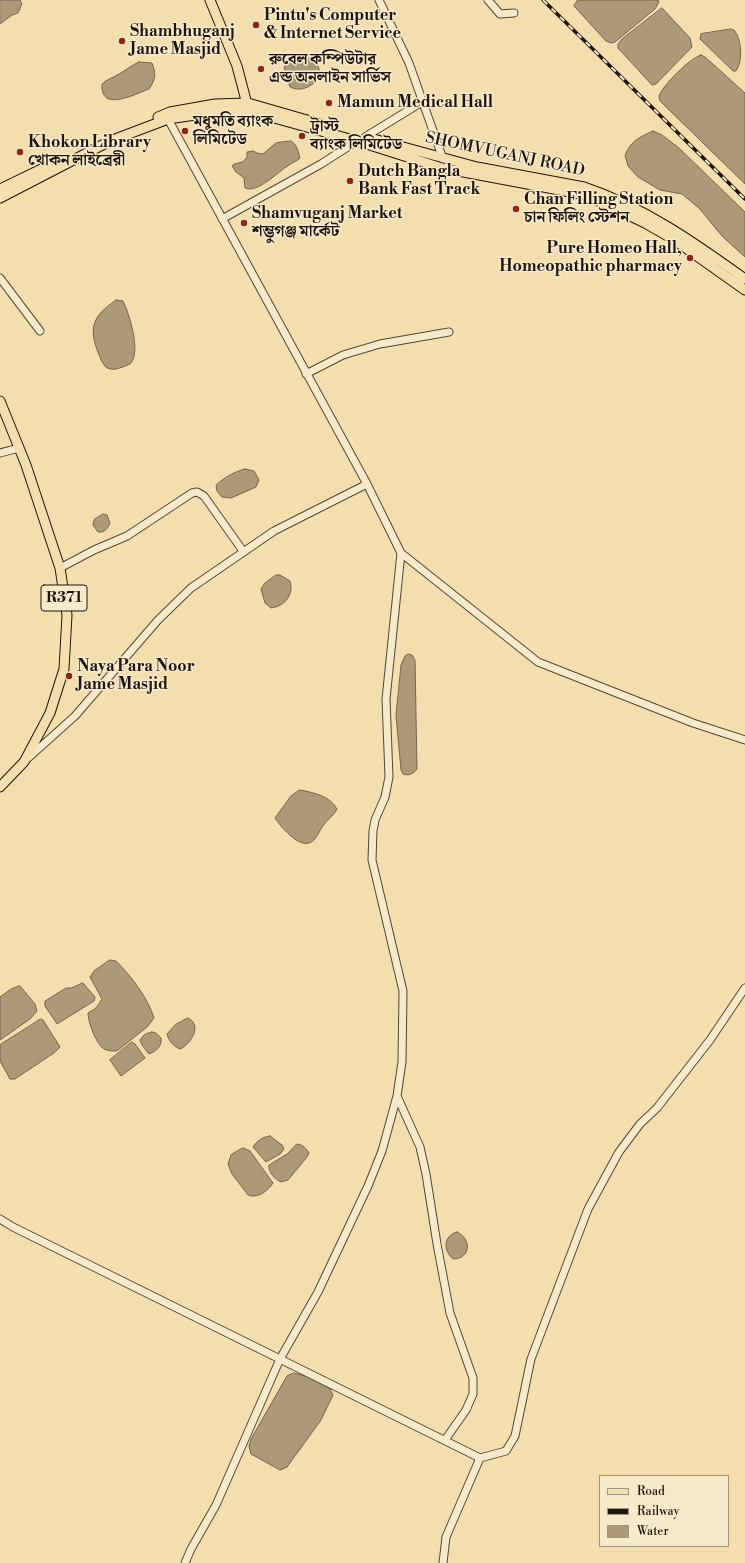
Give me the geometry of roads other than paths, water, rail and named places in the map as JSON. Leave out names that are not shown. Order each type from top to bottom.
[{"type":"main road","points":[[210,0],[237,66],[248,107]]},
{"type":"main road","name":"SHOMVUGANJ ROAD","points":[[0,195],[17,181],[108,137],[170,112],[215,104],[248,107],[361,139],[443,159],[477,167],[584,187],[601,193],[647,215],[690,240],[745,279]]},
{"type":"main road","name":"SHOMVUGANJ ROAD","points":[[0,195],[110,141],[168,119],[248,107]]},
{"type":"main road","name":"SHOMVUGANJ ROAD","points":[[361,139],[442,168],[586,195],[673,239],[745,290]]},
{"type":"main road","name":"R371","points":[[0,401],[19,448],[60,568],[67,615],[64,669],[50,713],[24,762],[0,787]]},
{"type":"street","points":[[379,0],[409,63],[443,159]]},
{"type":"street","points":[[488,0],[500,14],[514,13]]},
{"type":"street","points":[[222,219],[321,164],[422,102]]},
{"type":"street","points":[[168,119],[367,484],[401,553],[538,662],[693,723],[745,740]]},
{"type":"street","points":[[0,278],[40,331]]},
{"type":"street","points":[[306,374],[344,355],[380,344],[449,332]]},
{"type":"street","points":[[0,453],[19,448]]},
{"type":"street","points":[[24,762],[75,716],[163,615],[191,588],[274,531],[367,484]]},
{"type":"street","points":[[60,568],[94,550],[127,536],[192,493],[197,492],[204,496],[244,552]]},
{"type":"street","points":[[186,1563],[191,1549],[216,1505],[280,1360],[318,1292],[368,1186],[382,1152],[397,1096],[402,1062],[403,991],[372,860],[372,841],[375,820],[385,797],[389,777],[386,699],[401,553]]},
{"type":"street","points":[[0,1219],[13,1227],[280,1360],[480,1458],[506,1451],[515,1436],[531,1359],[588,1209],[619,1152],[640,1124],[657,1108],[710,1040],[745,988]]},
{"type":"street","points":[[397,1096],[420,1147],[450,1314],[473,1378],[473,1394],[466,1410],[445,1440]]},
{"type":"street","points":[[443,1563],[446,1537],[480,1458]]},
{"type":"water","points":[[0,0],[20,0],[22,4],[18,13],[12,15],[0,24]]},
{"type":"water","points":[[578,0],[658,0],[659,2],[655,9],[615,42],[611,43],[606,41],[574,6]]},
{"type":"water","points":[[662,8],[690,38],[692,47],[656,84],[652,85],[618,48],[618,44],[622,39]]},
{"type":"water","points":[[731,29],[737,34],[741,50],[740,62],[736,71],[733,71],[700,39],[701,34]]},
{"type":"water","points":[[312,54],[315,56],[321,76],[315,82],[303,89],[295,89],[290,87],[284,67],[294,59]]},
{"type":"water","points":[[701,55],[745,93],[745,184],[660,101],[659,96],[671,79],[690,61]]},
{"type":"water","points":[[139,62],[152,63],[155,76],[149,89],[120,99],[112,100],[107,98],[103,93],[102,84]]},
{"type":"water","points":[[653,131],[662,135],[679,148],[745,212],[745,257],[722,236],[699,208],[682,194],[660,190],[638,177],[628,166],[625,155],[630,146],[639,138]]},
{"type":"water","points":[[291,141],[296,146],[300,158],[262,185],[256,188],[245,188],[244,178],[236,172],[232,166],[243,162],[247,157],[247,152],[253,151],[263,154],[276,143]]},
{"type":"water","points":[[116,300],[123,301],[131,323],[135,350],[131,363],[116,369],[109,369],[104,365],[96,347],[93,331],[94,324],[101,312]]},
{"type":"water","points":[[245,469],[254,471],[259,480],[256,487],[231,498],[222,497],[217,491],[216,485],[230,475]]},
{"type":"water","points":[[103,514],[107,515],[110,523],[104,531],[98,532],[93,525],[94,520]]},
{"type":"water","points":[[276,575],[280,575],[290,581],[291,591],[284,602],[271,608],[265,603],[261,589],[264,584]]},
{"type":"water","points":[[409,654],[412,655],[415,660],[417,769],[407,775],[403,774],[401,770],[396,715],[401,665],[405,656]]},
{"type":"water","points":[[300,790],[325,798],[334,804],[337,809],[315,838],[309,843],[300,842],[295,839],[275,818],[291,796]]},
{"type":"water","points":[[110,960],[116,961],[133,980],[148,1003],[154,1018],[147,1027],[117,1051],[104,1049],[98,1043],[89,1022],[88,1013],[96,1008],[102,999],[90,977],[94,971]]},
{"type":"water","points":[[83,983],[95,997],[94,1001],[57,1024],[45,1006],[45,1001],[66,988],[71,988]]},
{"type":"water","points":[[20,986],[35,1004],[37,1011],[30,1019],[0,1040],[0,997],[11,989]]},
{"type":"water","points":[[188,1018],[195,1025],[194,1034],[188,1043],[180,1049],[172,1043],[167,1034],[175,1025]]},
{"type":"water","points":[[41,1019],[60,1047],[54,1053],[15,1079],[10,1079],[0,1061],[0,1045]]},
{"type":"water","points":[[152,1032],[156,1033],[161,1038],[161,1043],[158,1048],[149,1054],[140,1040],[144,1035]]},
{"type":"water","points":[[132,1042],[145,1058],[121,1076],[110,1060]]},
{"type":"water","points":[[270,1136],[282,1145],[284,1149],[280,1154],[266,1162],[253,1147],[260,1140]]},
{"type":"water","points":[[297,1144],[304,1147],[309,1153],[288,1180],[281,1182],[272,1175],[269,1165],[287,1154]]},
{"type":"water","points":[[243,1148],[250,1151],[273,1183],[268,1189],[259,1195],[248,1195],[232,1174],[228,1164],[231,1155]]},
{"type":"water","points":[[457,1232],[465,1239],[467,1248],[463,1256],[453,1259],[447,1252],[446,1244],[449,1237]]},
{"type":"water","points":[[294,1373],[311,1377],[330,1389],[333,1395],[321,1420],[287,1467],[280,1470],[251,1454],[249,1446],[251,1439],[287,1376]]},
{"type":"railway","points":[[543,0],[745,199]]},
{"type":"place","name":"Pintu's Computer & Internet Service","points":[[256,25]]},
{"type":"place","name":"Shambhuganj Jame Masjid","points":[[122,41]]},
{"type":"place","name":"রুবেল কম্পিউটার এন্ড অনলাইন সার্ভিস","points":[[261,69]]},
{"type":"place","name":"Mamun Medical Hall","points":[[329,103]]},
{"type":"place","name":"মধুমতি ব্যাংক লিমিটেড","points":[[185,131]]},
{"type":"place","name":"ট্রাস্ট ব্যাংক লিমিটেড","points":[[302,136]]},
{"type":"place","name":"Khokon Library খোকন লাইব্রেরী","points":[[20,152]]},
{"type":"place","name":"Dutch Bangla Bank Fast Track","points":[[350,181]]},
{"type":"place","name":"Chan Filling Station চান ফিলিং স্টেশন","points":[[516,209]]},
{"type":"place","name":"Shamvuganj Market শম্ভুগঞ্জ মার্কেট","points":[[244,223]]},
{"type":"place","name":"Pure Homeo Hall, Homeopathic pharmacy","points":[[690,258]]},
{"type":"place","name":"Naya Para Noor Jame Masjid","points":[[69,676]]}]
